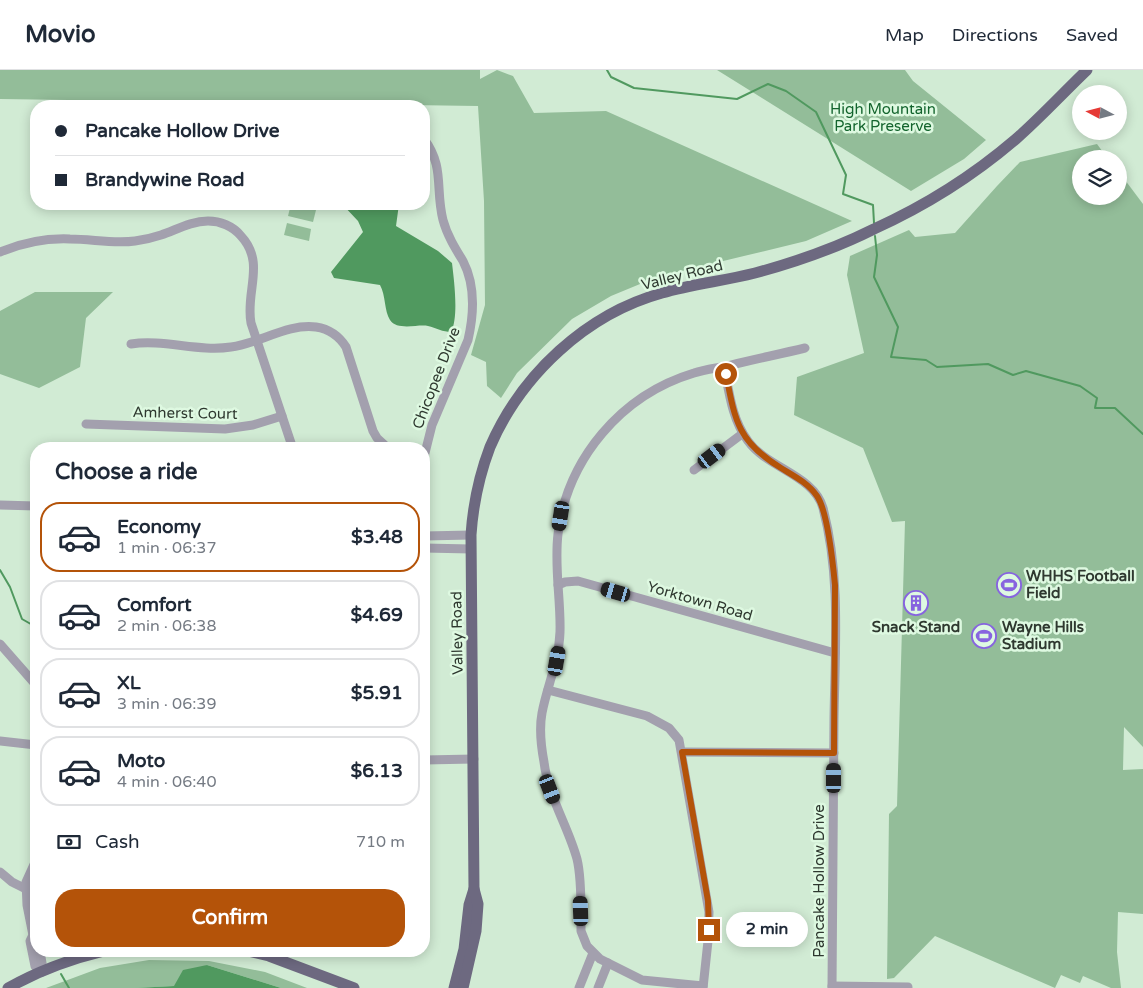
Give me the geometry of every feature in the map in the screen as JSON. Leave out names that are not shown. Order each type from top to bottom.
[{"type":"main road","name":"Valley Road","points":[[463,988],[475,940],[478,904],[474,889],[471,549],[473,509],[482,471],[501,425],[520,396],[545,364],[582,332],[641,300],[662,293],[786,264],[859,236],[898,218],[945,190],[994,157],[1039,117],[1087,70]]},
{"type":"main road","name":"Valley Road","points":[[454,988],[464,949],[468,905],[474,889]]},
{"type":"main road","points":[[471,988],[475,940]]},
{"type":"main road","points":[[8,988],[42,972],[83,957]]},
{"type":"main road","points":[[273,957],[354,988]]},
{"type":"street","name":"Chicopee Drive","points":[[428,442],[432,425],[468,340],[473,306],[472,291],[467,272],[443,221],[437,165],[430,149]]},
{"type":"street","points":[[0,252],[39,241],[71,239],[109,242],[131,241],[160,235],[200,221],[218,222],[240,234],[246,241],[253,256],[254,275],[249,304],[251,323],[290,442]]},
{"type":"street","points":[[131,344],[147,341],[217,348],[240,346],[256,339],[306,326],[322,328],[337,336],[346,347],[373,431],[381,442]]},
{"type":"street","points":[[548,690],[648,716],[662,723],[679,740],[709,912],[709,935],[703,987],[642,980],[608,963],[593,953],[587,946],[581,931],[577,860],[550,789],[544,764],[541,724],[542,712],[559,646],[558,535],[564,504],[578,468],[598,437],[619,415],[650,393],[694,373],[805,348]]},
{"type":"street","name":"Pancake Hollow Drive","points":[[724,366],[733,409],[742,434],[752,447],[765,458],[803,481],[821,504],[834,566],[832,987]]},
{"type":"street","name":"Amherst Court","points":[[86,424],[225,429],[253,425],[282,416]]},
{"type":"street","points":[[694,470],[742,434]]},
{"type":"street","points":[[0,505],[30,506]]},
{"type":"street","points":[[430,536],[471,535]]},
{"type":"street","points":[[430,548],[471,549]]},
{"type":"street","name":"Yorktown Road","points":[[558,585],[565,582],[578,581],[835,653]]},
{"type":"street","points":[[0,644],[30,678]]},
{"type":"street","points":[[0,741],[30,744]]},
{"type":"street","points":[[682,752],[834,753]]},
{"type":"street","points":[[430,760],[474,759]]},
{"type":"street","points":[[0,872],[12,882],[26,889]]},
{"type":"street","points":[[30,873],[26,882],[27,905],[30,918]]},
{"type":"street","points":[[579,988],[593,953]]},
{"type":"street","points":[[33,957],[34,966],[42,972]]},
{"type":"street","points":[[41,957],[42,972]]},
{"type":"street","points":[[598,988],[608,963]]},
{"type":"street","points":[[832,987],[908,987]]},
{"type":"green space","points":[[0,70],[480,70],[480,79],[497,70],[513,76],[534,113],[606,111],[852,221],[806,241],[657,277],[611,296],[572,319],[517,373],[501,398],[487,386],[486,362],[471,355],[485,305],[484,201],[478,106],[430,105],[430,100],[0,99]]},
{"type":"green space","name":"High Mountain Park Preserve","points":[[717,70],[905,70],[913,81],[986,140],[964,159],[911,191]]},
{"type":"green space","points":[[1097,144],[1101,150],[1072,150],[1072,205],[1127,205],[1127,183],[1143,204],[1143,747],[1124,727],[1123,770],[1143,769],[1143,914],[1118,912],[1117,952],[1121,988],[1111,988],[1083,976],[1080,983],[1061,975],[1055,988],[935,936],[894,978],[887,979],[889,814],[897,806],[905,521],[892,522],[863,448],[794,415],[797,377],[864,353],[847,275],[850,256],[909,230],[915,237],[955,233],[1020,162]]},
{"type":"green space","points":[[290,210],[316,210],[313,222],[288,216]]},
{"type":"green space","points":[[287,223],[311,229],[309,241],[284,235]]},
{"type":"green space","points":[[35,292],[113,292],[86,318],[80,367],[39,388],[0,374],[0,311]]},
{"type":"green space","points":[[149,960],[209,961],[265,972],[307,988],[281,988],[207,965],[175,986],[46,988],[100,968]]},
{"type":"shaded area","points":[[348,210],[398,210],[396,226],[438,251],[452,263],[455,288],[455,317],[451,332],[428,326],[397,325],[388,316],[380,285],[334,278],[331,272],[363,232],[358,221]]},
{"type":"shaded area","points":[[207,965],[281,988],[135,988],[174,986],[183,970]]},
{"type":"waterway","points":[[607,70],[611,77],[634,88],[737,99],[768,84],[786,91],[816,112],[846,175],[843,194],[873,205],[874,223]]},
{"type":"waterway","points":[[875,236],[877,255],[874,277],[898,327],[891,357],[926,360],[937,367],[988,364],[1013,375],[1026,371],[1080,386],[1097,398],[1095,408],[1115,408],[1143,434]]},
{"type":"waterway","points":[[0,570],[10,587],[22,619],[30,624]]},
{"type":"waterway","points":[[61,974],[69,988]]},
{"type":"place","name":"WHHS Football Field","points":[[1009,585]]},
{"type":"place","name":"Snack Stand","points":[[916,603]]},
{"type":"place","name":"Wayne Hills Stadium","points":[[984,636]]},
{"type":"route","points":[[709,930],[708,901],[682,752],[834,753],[835,585],[834,566],[823,509],[817,496],[803,481],[765,458],[756,451],[742,434],[736,422],[726,374]]}]
